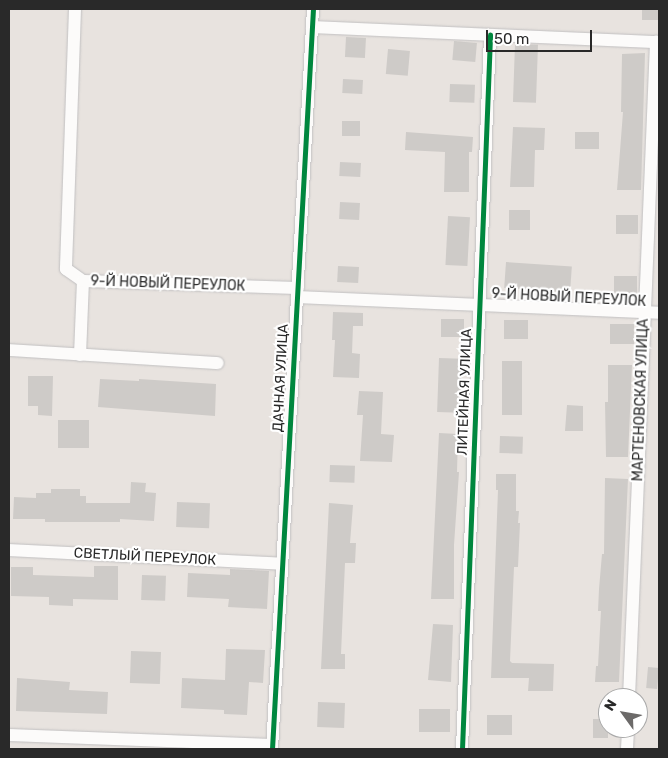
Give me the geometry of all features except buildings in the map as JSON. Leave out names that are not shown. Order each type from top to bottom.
[{"type":"street","points":[[75,9],[66,269],[83,281]]},
{"type":"street","name":"ДАЧНАЯ УЛИЦА","points":[[272,747],[313,9]]},
{"type":"street","points":[[312,27],[657,42]]},
{"type":"street","name":"ЛИТЕЙНАЯ УЛИЦА","points":[[462,749],[490,35]]},
{"type":"street","name":"МАРТЕНОВСКАЯ УЛИЦА","points":[[629,688],[657,42]]},
{"type":"street","name":"9-Й НОВЫЙ ПЕРЕУЛОК","points":[[80,355],[83,281],[479,305],[659,313]]},
{"type":"street","points":[[9,350],[218,363]]},
{"type":"street","name":"СВЕТЛЫЙ ПЕРЕУЛОК","points":[[9,550],[282,564]]},
{"type":"street","points":[[9,735],[272,747]]},
{"type":"cycle path","points":[[272,749],[313,9]]},
{"type":"cycle path","points":[[462,749],[490,35]]}]
